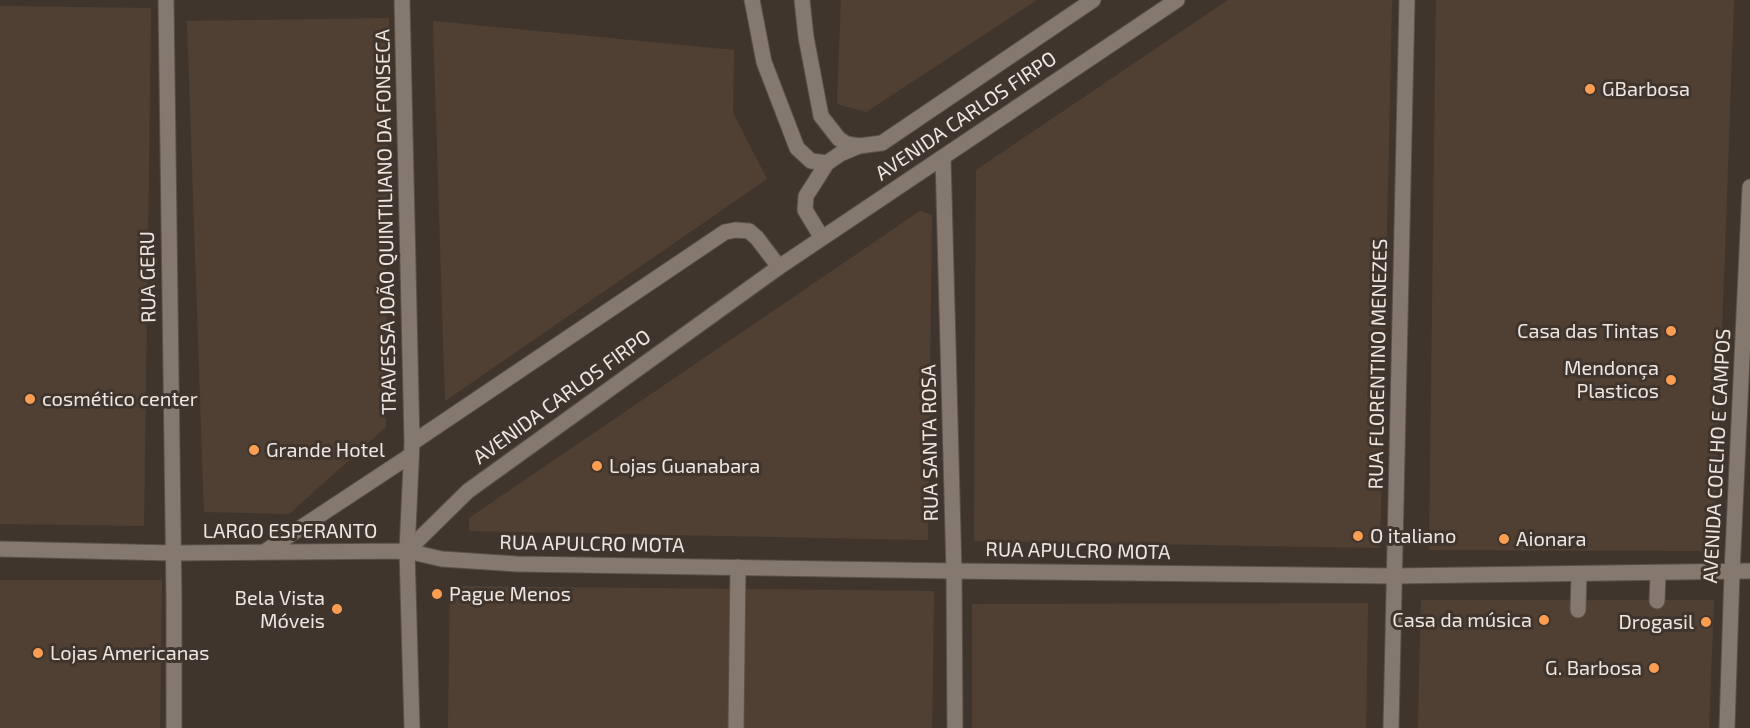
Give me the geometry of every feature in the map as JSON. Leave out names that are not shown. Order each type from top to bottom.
[{"type":"main road","name":"RUA GERU","points":[[166,0],[174,728]]},
{"type":"main road","name":"TRAVESSA JOÃO QUINTILIANO DA FONSECA","points":[[402,0],[411,449],[407,551],[412,728]]},
{"type":"main road","points":[[752,0],[764,62],[797,148],[811,161],[827,163]]},
{"type":"main road","name":"AVENIDA CARLOS FIRPO","points":[[802,0],[806,37],[821,116],[839,139],[847,144],[859,146],[882,143],[1093,0]]},
{"type":"main road","name":"AVENIDA CARLOS FIRPO","points":[[407,551],[468,491],[779,267],[1177,0]]},
{"type":"main road","name":"RUA FLORENTINO MENEZES","points":[[1391,728],[1407,0]]},
{"type":"main road","points":[[822,238],[805,210],[806,196],[827,163],[840,154],[859,146]]},
{"type":"main road","name":"RUA SANTA ROSA","points":[[943,157],[954,571],[954,728]]},
{"type":"main road","name":"AVENIDA COELHO E CAMPOS","points":[[1727,728],[1750,187]]},
{"type":"main road","points":[[264,552],[725,232],[749,231],[779,267]]},
{"type":"main road","name":"LARGO ESPERANTO","points":[[0,549],[173,553],[407,551]]},
{"type":"main road","name":"RUA APULCRO MOTA","points":[[407,551],[441,560],[473,562],[954,571],[1394,576],[1750,571]]},
{"type":"main road","points":[[736,728],[738,567]]},
{"type":"main road","points":[[1657,601],[1658,573]]},
{"type":"main road","points":[[1578,610],[1579,574]]},
{"type":"shaded area","points":[[841,0],[1037,0],[866,112],[837,104]]},
{"type":"shaded area","points":[[1228,0],[1392,0],[1380,548],[974,541],[976,170]]},
{"type":"shaded area","points":[[1436,0],[1734,0],[1714,551],[1429,550]]},
{"type":"shaded area","points":[[0,6],[151,8],[144,526],[0,524]]},
{"type":"shaded area","points":[[389,18],[386,427],[289,514],[204,512],[187,21]]},
{"type":"shaded area","points":[[433,21],[734,50],[733,113],[767,179],[445,401]]},
{"type":"shaded area","points":[[920,211],[932,215],[928,540],[469,531],[469,518]]},
{"type":"shaded area","points":[[0,580],[162,580],[160,728],[0,728]]},
{"type":"shaded area","points":[[450,586],[934,591],[932,728],[448,728]]},
{"type":"shaded area","points":[[1421,600],[1714,600],[1709,728],[1418,728]]},
{"type":"shaded area","points":[[1368,603],[1366,728],[972,728],[972,604]]},
{"type":"place","name":"GBarbosa","points":[[1590,89]]},
{"type":"place","name":"Casa das Tintas","points":[[1671,331]]},
{"type":"place","name":"Mendonça Plasticos","points":[[1671,380]]},
{"type":"place","name":"cosmético center","points":[[30,399]]},
{"type":"place","name":"Grande Hotel","points":[[254,450]]},
{"type":"place","name":"Lojas Guanabara","points":[[597,466]]},
{"type":"place","name":"O italiano","points":[[1358,536]]},
{"type":"place","name":"Aionara","points":[[1504,539]]},
{"type":"place","name":"Pague Menos","points":[[437,594]]},
{"type":"place","name":"Bela Vista Móveis","points":[[337,609]]},
{"type":"place","name":"Casa da música","points":[[1544,620]]},
{"type":"place","name":"Drogasil","points":[[1706,622]]},
{"type":"place","name":"Lojas Americanas","points":[[38,653]]},
{"type":"place","name":"G. Barbosa","points":[[1654,668]]}]
